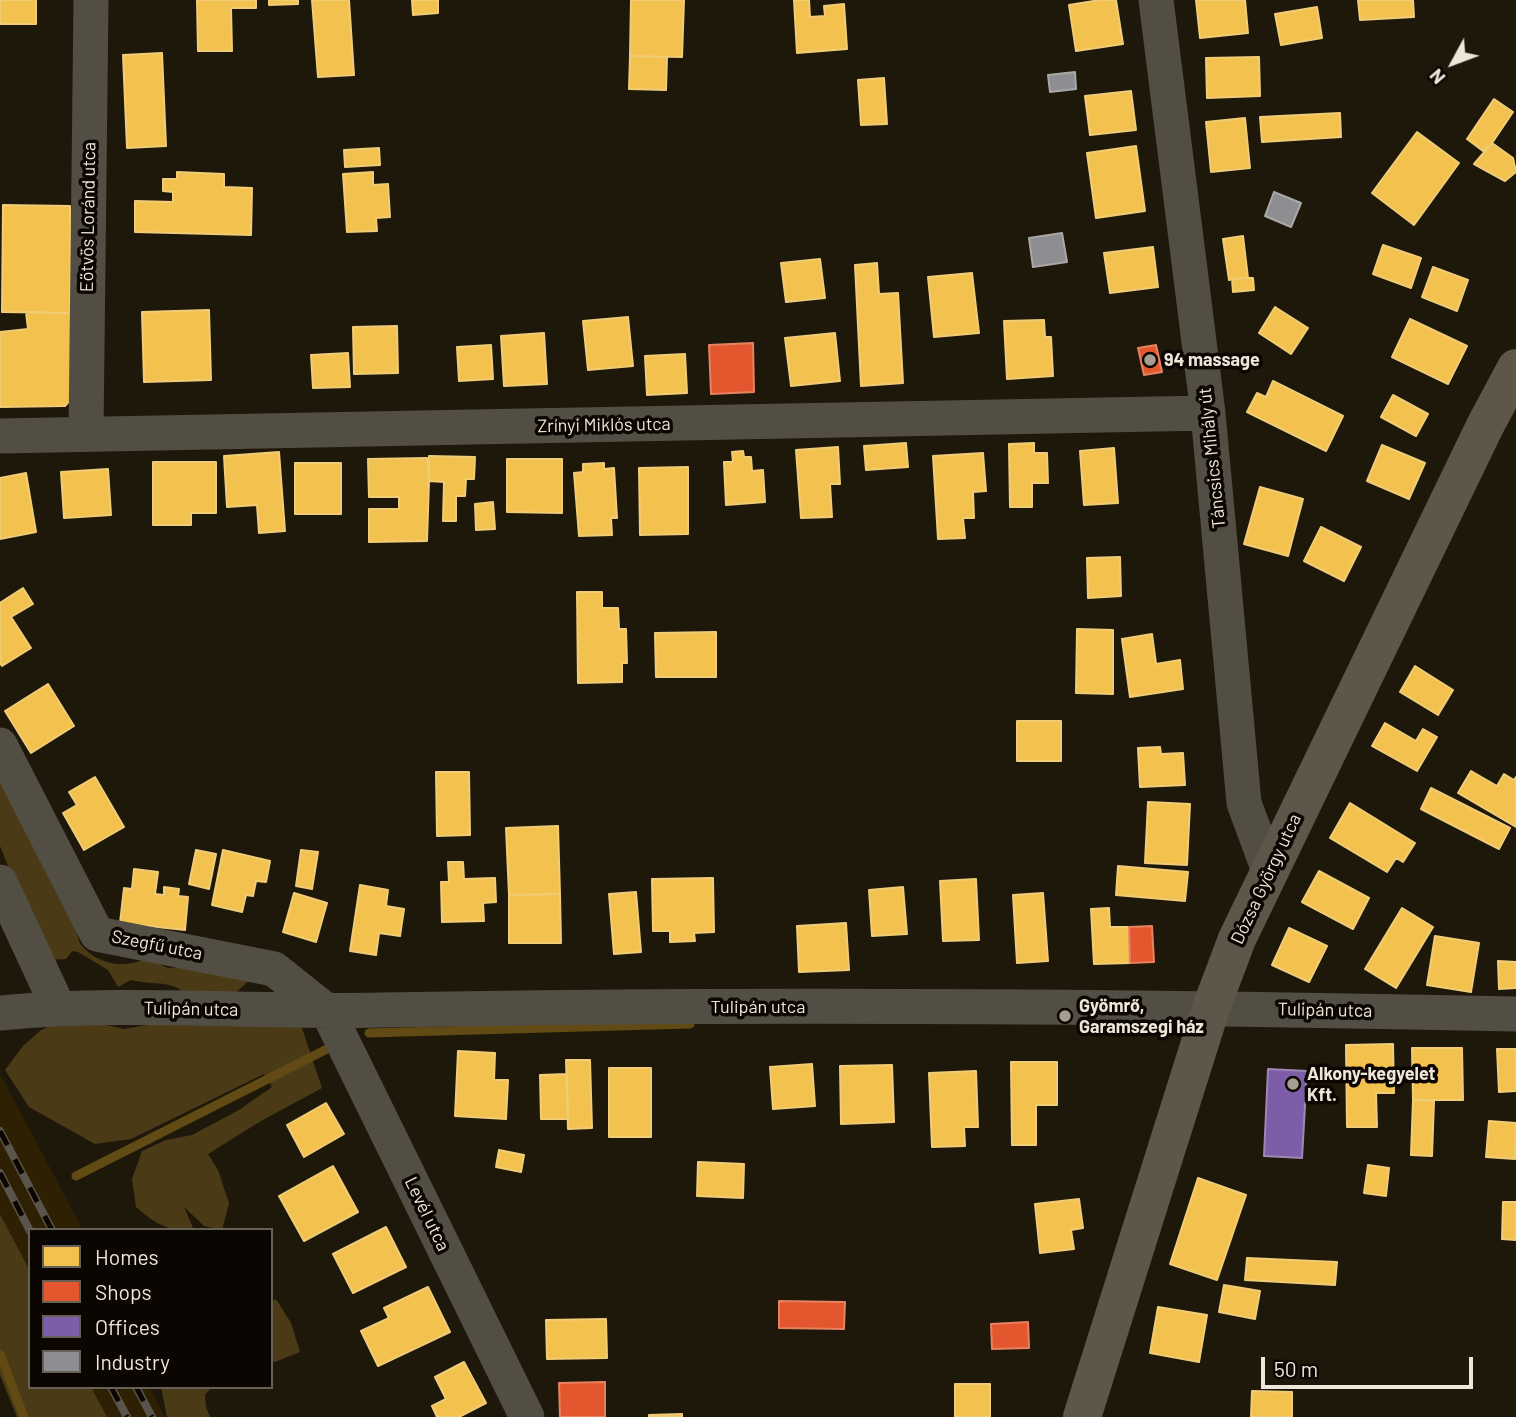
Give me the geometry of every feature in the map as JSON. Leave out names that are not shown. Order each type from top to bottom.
[{"type":"main road","name":"Dózsa György utca","points":[[1082,1417],[1211,1008],[1237,939],[1485,426],[1516,368]]},
{"type":"street","name":"Eötvös Loránd utca","points":[[86,435],[91,0]]},
{"type":"street","name":"Táncsics Mihály út","points":[[1156,0],[1208,413],[1244,803],[1269,871]]},
{"type":"street","name":"Zrínyi Miklós utca","points":[[0,436],[1208,413]]},
{"type":"street","name":"Szegfű utca","points":[[0,746],[97,934],[274,969],[328,1012]]},
{"type":"street","points":[[0,882],[58,1007]]},
{"type":"street","name":"Tulipán utca","points":[[0,1013],[58,1007],[328,1012],[542,1007],[1211,1008],[1516,1014]]},
{"type":"street","name":"Levél utca","points":[[328,1012],[527,1417]]},
{"type":"shaded area","points":[[0,779],[76,930],[80,943],[88,952],[112,963],[130,964],[146,958],[168,968],[205,966],[251,979],[232,996],[196,1002],[179,989],[166,984],[131,980],[118,987],[108,970],[78,952],[72,951],[66,959],[46,960],[0,846]]},
{"type":"shaded area","points":[[277,1003],[302,1028],[322,1088],[208,1154],[218,1170],[229,1203],[223,1228],[204,1226],[184,1207],[193,1228],[172,1228],[156,1222],[136,1207],[132,1179],[142,1151],[166,1140],[192,1135],[239,1110],[272,1087],[264,1074],[131,1139],[95,1144],[29,1107],[5,1070],[23,1046],[41,1030],[71,1017],[124,1029]]},
{"type":"shaded area","points":[[0,1074],[82,1228],[28,1228],[28,1267],[0,1214]]},
{"type":"shaded area","points":[[0,1214],[28,1267],[28,1389],[92,1389],[107,1417],[17,1417],[0,1375]]},
{"type":"shaded area","points":[[276,1299],[291,1323],[300,1352],[275,1362],[273,1362],[273,1301]]},
{"type":"shaded area","points":[[92,1389],[150,1389],[165,1417],[107,1417]]},
{"type":"shaded area","points":[[161,1389],[210,1389],[205,1395],[210,1417],[167,1417]]},
{"type":"building: Homes","points":[[0,0],[36,0],[36,24],[0,24]]},
{"type":"building: Homes","points":[[197,0],[256,0],[256,8],[231,8],[232,51],[198,51]]},
{"type":"building: Homes","points":[[269,0],[298,0],[298,4],[269,5]]},
{"type":"building: Homes","points":[[312,0],[349,0],[354,75],[318,77]]},
{"type":"building: Homes","points":[[412,0],[438,0],[438,13],[413,15]]},
{"type":"building: Homes","points":[[631,0],[684,0],[682,57],[630,56]]},
{"type":"building: Homes","points":[[794,0],[809,0],[810,17],[825,16],[824,6],[844,4],[847,49],[797,53]]},
{"type":"building: Homes","points":[[1116,0],[1123,44],[1076,51],[1069,5]]},
{"type":"building: Homes","points":[[1196,0],[1245,0],[1248,33],[1200,38]]},
{"type":"building: Homes","points":[[1358,0],[1413,0],[1414,17],[1360,20]]},
{"type":"building: Homes","points":[[1317,7],[1322,38],[1281,45],[1275,14]]},
{"type":"building: Homes","points":[[162,53],[166,146],[127,148],[123,55]]},
{"type":"building: Homes","points":[[630,56],[667,57],[666,90],[629,89]]},
{"type":"building: Homes","points":[[1259,57],[1260,96],[1207,98],[1206,58]]},
{"type":"building: Homes","points":[[884,78],[887,124],[861,125],[858,80]]},
{"type":"building: Homes","points":[[1131,91],[1136,130],[1090,135],[1085,96]]},
{"type":"building: Homes","points":[[1494,99],[1513,112],[1492,143],[1483,151],[1467,139]]},
{"type":"building: Homes","points":[[1340,113],[1341,137],[1262,142],[1260,117]]},
{"type":"building: Homes","points":[[1245,118],[1250,168],[1211,172],[1206,122]]},
{"type":"building: Homes","points":[[1417,132],[1459,163],[1414,225],[1372,193]]},
{"type":"building: Homes","points":[[1492,143],[1513,158],[1516,172],[1505,181],[1474,164]]},
{"type":"building: Homes","points":[[1136,146],[1145,211],[1096,218],[1087,153]]},
{"type":"building: Homes","points":[[379,148],[380,165],[345,167],[344,150]]},
{"type":"building: Homes","points":[[177,172],[224,174],[224,187],[252,188],[251,235],[135,232],[135,201],[173,202],[173,192],[163,191],[163,179],[177,179]]},
{"type":"building: Homes","points":[[373,172],[373,185],[388,184],[390,217],[376,218],[377,231],[347,232],[343,174]]},
{"type":"building: Homes","points":[[3,205],[70,206],[70,313],[2,312]]},
{"type":"building: Homes","points":[[1243,236],[1248,278],[1229,280],[1223,239]]},
{"type":"building: Homes","points":[[1383,245],[1421,258],[1411,288],[1373,274]]},
{"type":"building: Homes","points":[[1153,247],[1158,287],[1110,293],[1104,253]]},
{"type":"building: Homes","points":[[820,259],[825,298],[786,302],[781,263]]},
{"type":"building: Homes","points":[[877,263],[879,294],[898,293],[903,383],[861,386],[855,265]]},
{"type":"building: Homes","points":[[1433,267],[1468,280],[1457,311],[1422,297]]},
{"type":"building: Homes","points":[[972,273],[979,333],[934,337],[928,277]]},
{"type":"building: Homes","points":[[1253,278],[1254,290],[1233,292],[1232,279]]},
{"type":"building: Homes","points":[[1275,307],[1308,328],[1291,354],[1259,333]]},
{"type":"building: Homes","points":[[209,310],[211,380],[144,382],[142,312]]},
{"type":"building: Homes","points":[[26,312],[70,313],[75,394],[65,406],[0,407],[0,332],[28,329]]},
{"type":"building: Homes","points":[[628,317],[633,366],[588,370],[583,321]]},
{"type":"building: Homes","points":[[1410,319],[1467,346],[1448,384],[1392,357]]},
{"type":"building: Homes","points":[[1044,320],[1045,337],[1051,337],[1053,376],[1007,379],[1004,321]]},
{"type":"building: Homes","points":[[397,326],[398,373],[354,374],[353,327]]},
{"type":"building: Homes","points":[[544,333],[547,384],[504,386],[501,336]]},
{"type":"building: Homes","points":[[835,333],[840,381],[791,386],[785,338]]},
{"type":"building: Homes","points":[[491,345],[493,379],[459,381],[457,347]]},
{"type":"building: Homes","points":[[348,353],[350,387],[313,388],[311,355]]},
{"type":"building: Homes","points":[[685,354],[687,393],[647,395],[645,356]]},
{"type":"building: Homes","points":[[1273,381],[1343,416],[1326,451],[1247,412],[1257,393],[1266,397]]},
{"type":"building: Homes","points":[[1393,395],[1428,414],[1416,436],[1381,417]]},
{"type":"building: Homes","points":[[906,443],[908,467],[866,470],[864,446]]},
{"type":"building: Homes","points":[[1034,443],[1034,453],[1047,453],[1048,483],[1032,483],[1032,507],[1010,507],[1009,444]]},
{"type":"building: Homes","points":[[1382,445],[1425,463],[1409,499],[1367,481]]},
{"type":"building: Homes","points":[[838,447],[840,484],[830,484],[832,517],[801,518],[796,450]]},
{"type":"building: Homes","points":[[1114,448],[1118,503],[1084,505],[1080,451]]},
{"type":"building: Homes","points":[[743,451],[744,457],[751,457],[752,471],[763,470],[765,502],[726,505],[724,462],[733,462],[732,452]]},
{"type":"building: Homes","points":[[279,452],[285,531],[259,533],[257,505],[227,507],[224,456]]},
{"type":"building: Homes","points":[[983,453],[986,491],[973,492],[974,518],[963,518],[965,538],[938,539],[933,456]]},
{"type":"building: Homes","points":[[429,456],[475,457],[474,479],[466,479],[465,496],[456,496],[456,521],[443,521],[444,482],[429,481]]},
{"type":"building: Homes","points":[[427,458],[427,541],[369,542],[369,509],[399,509],[399,497],[369,497],[368,459]]},
{"type":"building: Homes","points":[[507,459],[562,459],[562,513],[507,512]]},
{"type":"building: Homes","points":[[153,462],[216,462],[216,513],[191,513],[191,525],[153,525]]},
{"type":"building: Homes","points":[[295,463],[341,463],[341,514],[295,514]]},
{"type":"building: Homes","points":[[604,463],[604,469],[614,468],[617,518],[611,518],[612,535],[579,536],[574,473],[583,472],[583,464]]},
{"type":"building: Homes","points":[[688,467],[688,534],[640,535],[639,468]]},
{"type":"building: Homes","points":[[108,469],[111,515],[64,518],[61,472]]},
{"type":"building: Homes","points":[[26,473],[36,532],[0,539],[0,478]]},
{"type":"building: Homes","points":[[1260,487],[1303,499],[1288,556],[1244,544]]},
{"type":"building: Homes","points":[[493,502],[495,529],[476,530],[475,504]]},
{"type":"building: Homes","points":[[1321,527],[1361,547],[1344,581],[1304,561]]},
{"type":"building: Homes","points":[[1120,557],[1121,596],[1088,598],[1087,558]]},
{"type":"building: Homes","points":[[23,588],[33,604],[11,617],[31,648],[2,666],[0,603]]},
{"type":"building: Homes","points":[[577,592],[602,592],[602,608],[618,608],[619,629],[626,629],[627,663],[622,663],[622,682],[578,683]]},
{"type":"building: Homes","points":[[1077,629],[1113,630],[1113,694],[1076,693]]},
{"type":"building: Homes","points":[[716,632],[716,677],[656,677],[655,633]]},
{"type":"building: Homes","points":[[1152,634],[1156,664],[1180,660],[1183,689],[1130,697],[1122,639]]},
{"type":"building: Homes","points":[[1415,666],[1453,690],[1438,715],[1400,692]]},
{"type":"building: Homes","points":[[48,684],[74,726],[31,753],[5,711]]},
{"type":"building: Homes","points":[[1017,721],[1061,721],[1061,761],[1017,761]]},
{"type":"building: Homes","points":[[1385,723],[1416,741],[1423,729],[1437,737],[1417,771],[1372,746]]},
{"type":"building: Homes","points":[[1160,747],[1161,754],[1183,753],[1185,785],[1140,787],[1138,748]]},
{"type":"building: Homes","points":[[1471,771],[1497,786],[1504,774],[1514,780],[1516,777],[1516,827],[1458,793]]},
{"type":"building: Homes","points":[[436,772],[469,772],[470,835],[437,836]]},
{"type":"building: Homes","points":[[95,777],[124,827],[84,850],[63,813],[77,805],[69,792]]},
{"type":"building: Homes","points":[[1431,788],[1510,828],[1499,849],[1421,809]]},
{"type":"building: Homes","points":[[1148,802],[1190,804],[1187,865],[1145,863]]},
{"type":"building: Homes","points":[[1350,803],[1415,843],[1403,862],[1396,858],[1387,872],[1330,838]]},
{"type":"building: Homes","points":[[558,826],[560,894],[509,895],[506,828]]},
{"type":"building: Homes","points":[[196,850],[216,854],[209,889],[189,884]]},
{"type":"building: Homes","points":[[223,850],[270,861],[266,882],[256,881],[253,896],[246,895],[242,912],[212,905]]},
{"type":"building: Homes","points":[[301,850],[318,852],[312,889],[296,886]]},
{"type":"building: Homes","points":[[448,862],[463,862],[464,879],[495,878],[496,902],[483,903],[484,921],[442,922],[441,882],[449,882]]},
{"type":"building: Homes","points":[[1118,866],[1188,872],[1185,901],[1116,895]]},
{"type":"building: Homes","points":[[134,869],[158,872],[155,894],[164,895],[164,887],[179,889],[178,896],[188,897],[185,930],[120,923],[124,888],[132,889]]},
{"type":"building: Homes","points":[[1319,871],[1369,898],[1353,929],[1302,902]]},
{"type":"building: Homes","points":[[713,878],[714,932],[694,933],[695,941],[670,942],[670,931],[653,931],[652,879]]},
{"type":"building: Homes","points":[[976,879],[979,940],[943,941],[940,881]]},
{"type":"building: Homes","points":[[360,885],[388,890],[386,906],[404,909],[400,936],[379,933],[376,955],[350,951]]},
{"type":"building: Homes","points":[[903,887],[907,934],[872,936],[869,890]]},
{"type":"building: Homes","points":[[636,892],[641,952],[614,954],[609,894]]},
{"type":"building: Homes","points":[[294,893],[327,903],[316,942],[283,932]]},
{"type":"building: Homes","points":[[1043,893],[1048,961],[1017,963],[1013,895]]},
{"type":"building: Homes","points":[[560,894],[561,943],[509,943],[509,895]]},
{"type":"building: Homes","points":[[1109,908],[1110,927],[1129,927],[1130,963],[1094,964],[1091,909]]},
{"type":"building: Homes","points":[[1402,908],[1433,927],[1396,988],[1365,969]]},
{"type":"building: Homes","points":[[846,923],[849,970],[799,972],[797,926]]},
{"type":"building: Homes","points":[[1289,928],[1327,946],[1309,982],[1272,965]]},
{"type":"building: Homes","points":[[1435,936],[1479,943],[1471,992],[1427,985]]},
{"type":"building: Homes","points":[[1498,961],[1516,962],[1516,988],[1499,989]]},
{"type":"building: Homes","points":[[1393,1044],[1394,1093],[1376,1093],[1377,1127],[1347,1127],[1346,1045]]},
{"type":"building: Homes","points":[[1412,1048],[1462,1048],[1463,1100],[1413,1100]]},
{"type":"building: Homes","points":[[1497,1049],[1516,1049],[1516,1091],[1499,1092]]},
{"type":"building: Homes","points":[[458,1051],[495,1053],[494,1080],[508,1080],[506,1119],[455,1116]]},
{"type":"building: Homes","points":[[566,1060],[590,1060],[592,1128],[568,1129]]},
{"type":"building: Homes","points":[[1011,1062],[1057,1062],[1057,1105],[1036,1105],[1036,1145],[1012,1145]]},
{"type":"building: Homes","points":[[812,1064],[815,1106],[773,1109],[770,1067]]},
{"type":"building: Homes","points":[[892,1065],[894,1122],[841,1124],[840,1066]]},
{"type":"building: Homes","points":[[609,1068],[651,1068],[651,1137],[609,1137]]},
{"type":"building: Homes","points":[[976,1071],[978,1127],[964,1127],[965,1146],[932,1147],[929,1073]]},
{"type":"building: Homes","points":[[567,1074],[568,1119],[541,1119],[540,1075]]},
{"type":"building: Homes","points":[[1413,1100],[1434,1101],[1432,1156],[1411,1155]]},
{"type":"building: Homes","points":[[326,1103],[344,1134],[304,1157],[287,1125]]},
{"type":"building: Homes","points":[[1489,1121],[1516,1123],[1515,1159],[1486,1157]]},
{"type":"building: Homes","points":[[499,1150],[524,1155],[521,1172],[496,1167]]},
{"type":"building: Homes","points":[[698,1162],[744,1164],[743,1198],[697,1196]]},
{"type":"building: Homes","points":[[1368,1165],[1389,1168],[1386,1196],[1364,1193]]},
{"type":"building: Homes","points":[[333,1166],[358,1212],[304,1241],[279,1196]]},
{"type":"building: Homes","points":[[1198,1178],[1246,1195],[1217,1280],[1170,1264]]},
{"type":"building: Homes","points":[[1079,1199],[1083,1228],[1071,1230],[1074,1249],[1040,1253],[1035,1204]]},
{"type":"building: Homes","points":[[1503,1202],[1516,1202],[1516,1240],[1502,1239]]},
{"type":"building: Homes","points":[[386,1227],[406,1267],[353,1293],[333,1254]]},
{"type":"building: Homes","points":[[1247,1258],[1337,1262],[1335,1285],[1245,1280]]},
{"type":"building: Homes","points":[[1224,1285],[1260,1291],[1255,1319],[1219,1312]]},
{"type":"building: Homes","points":[[428,1287],[450,1332],[378,1366],[361,1331],[389,1318],[384,1308]]},
{"type":"building: Homes","points":[[1158,1307],[1207,1315],[1199,1362],[1150,1353]]},
{"type":"building: Homes","points":[[606,1319],[607,1358],[547,1359],[546,1320]]},
{"type":"building: Homes","points":[[464,1362],[486,1403],[459,1417],[437,1417],[432,1406],[446,1399],[435,1377]]},
{"type":"building: Homes","points":[[955,1384],[990,1384],[990,1417],[955,1417]]},
{"type":"building: Homes","points":[[1252,1391],[1292,1392],[1292,1417],[1251,1417]]},
{"type":"building: Homes","points":[[682,1414],[682,1417],[649,1417],[649,1415]]},
{"type":"building: Shops","points":[[753,343],[754,392],[711,394],[709,345]]},
{"type":"building: Shops","name":"94 massage","points":[[1156,345],[1162,372],[1144,375],[1138,348]]},
{"type":"building: Shops","points":[[1152,926],[1154,962],[1130,963],[1129,927]]},
{"type":"building: Shops","points":[[779,1301],[845,1302],[844,1329],[779,1328]]},
{"type":"building: Shops","points":[[1028,1322],[1029,1348],[992,1349],[991,1324]]},
{"type":"building: Shops","points":[[605,1382],[605,1417],[560,1417],[559,1383]]},
{"type":"building: Offices","points":[[1268,1069],[1307,1071],[1302,1158],[1264,1156]]},
{"type":"building: Industry","points":[[1075,72],[1076,89],[1050,92],[1048,75]]},
{"type":"building: Industry","points":[[1274,192],[1301,203],[1291,227],[1265,216]]},
{"type":"building: Industry","points":[[1062,233],[1067,262],[1033,267],[1029,238]]},
{"type":"waterway","points":[[369,1033],[690,1024]]},
{"type":"waterway","points":[[76,1176],[327,1049]]},
{"type":"waterway","points":[[0,1354],[24,1417]]},
{"type":"railway","points":[[0,1131],[51,1228]]},
{"type":"railway","points":[[0,1173],[28,1228]]},
{"type":"railway","points":[[112,1389],[127,1417]]},
{"type":"railway","points":[[137,1389],[152,1417]]},
{"type":"place","name":"94 massage","points":[[1150,360]]},
{"type":"place","name":"Gyömrő, Garamszegi ház","points":[[1065,1016]]},
{"type":"place","name":"Alkony-kegyelet Kft.","points":[[1293,1084]]}]
